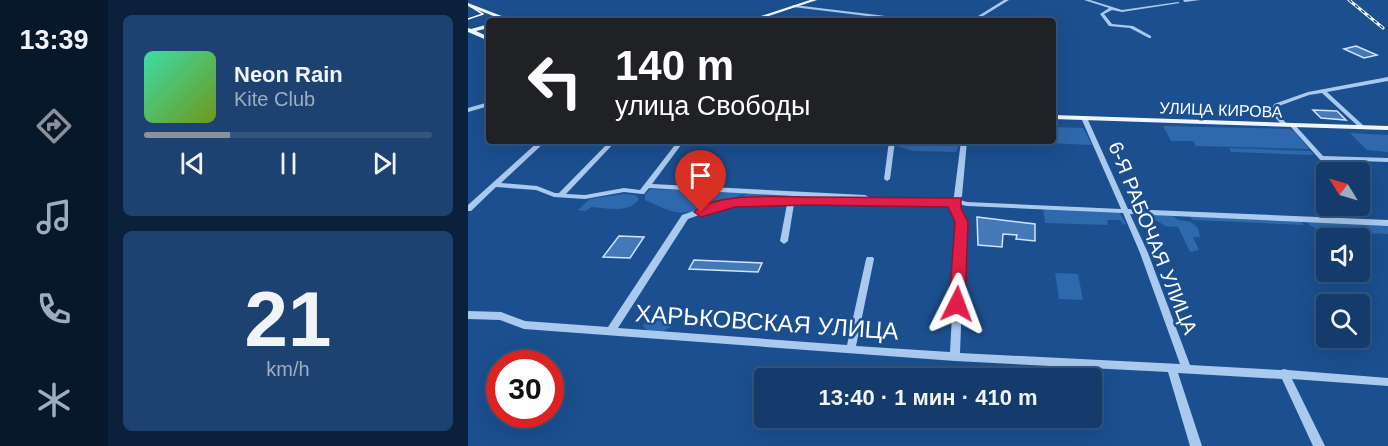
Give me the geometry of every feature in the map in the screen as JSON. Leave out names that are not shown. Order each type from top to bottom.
[{"type":"main road","points":[[758,18],[815,0]]},
{"type":"main road","points":[[468,4],[501,18]]},
{"type":"main road","points":[[470,31],[486,27]]},
{"type":"main road","points":[[470,31],[486,38]]},
{"type":"main road","name":"УЛИЦА КИРОВА","points":[[1056,117],[1388,128]]},
{"type":"street","points":[[998,0],[1006,1]]},
{"type":"street","points":[[1086,0],[1122,11],[1178,3]]},
{"type":"street","points":[[1185,1],[1198,0]]},
{"type":"street","points":[[977,18],[1006,1]]},
{"type":"street","points":[[794,6],[862,18]]},
{"type":"street","points":[[1112,9],[1102,14],[1111,25],[1131,27],[1149,37]]},
{"type":"street","points":[[1325,162],[1274,113],[1276,105],[1323,91],[1388,79]]},
{"type":"street","points":[[1323,91],[1362,127]]},
{"type":"street","points":[[468,110],[486,105]]},
{"type":"street","name":"6-Я РАБОЧАЯ УЛИЦА","points":[[1085,120],[1144,253],[1187,369]]},
{"type":"street","points":[[468,209],[540,144]]},
{"type":"street","points":[[561,195],[609,144]]},
{"type":"street","points":[[496,185],[537,188],[547,194],[585,197],[624,190],[642,192],[679,144]]},
{"type":"street","points":[[887,178],[892,144]]},
{"type":"street","points":[[956,357],[961,222],[955,208],[964,144]]},
{"type":"street","points":[[1321,158],[1388,160]]},
{"type":"street","points":[[647,186],[854,196],[880,202]]},
{"type":"street","points":[[611,331],[685,217],[727,204],[946,203],[956,201],[968,204],[1388,223]]},
{"type":"street","points":[[784,241],[791,202]]},
{"type":"street","points":[[851,349],[870,259]]},
{"type":"street","name":"ХАРЬКОВСКАЯ УЛИЦА","points":[[468,315],[501,316],[524,325],[956,357],[1284,373],[1388,382]]},
{"type":"street","points":[[1172,369],[1196,446]]},
{"type":"street","points":[[1284,373],[1319,446]]},
{"type":"shaded area","points":[[1163,126],[1289,129],[1294,131],[1309,149],[1196,146],[1193,141],[1171,141]]},
{"type":"shaded area","points":[[1056,127],[1083,128],[1092,145],[1056,143]]},
{"type":"shaded area","points":[[1350,133],[1388,135],[1388,152],[1367,150]]},
{"type":"shaded area","points":[[891,144],[960,144],[956,152],[913,151]]},
{"type":"shaded area","points":[[1229,148],[1310,151],[1314,155],[1231,152]]},
{"type":"shaded area","points":[[650,189],[711,191],[691,210],[712,191],[746,193],[721,204],[688,213],[690,211],[679,213],[645,200],[645,195]]},
{"type":"shaded area","points":[[749,193],[865,198],[868,201],[726,203]]},
{"type":"shaded area","points":[[624,194],[635,195],[639,199],[630,207],[611,209],[591,207],[586,211],[578,210],[590,199]]},
{"type":"shaded area","points":[[1043,208],[1119,212],[1126,224],[1124,225],[1120,220],[1107,220],[1108,225],[1045,223]]},
{"type":"shaded area","points":[[1128,213],[1171,215],[1179,220],[1191,222],[1198,228],[1200,237],[1193,237],[1199,250],[1190,252],[1178,227],[1165,226],[1148,215]]},
{"type":"shaded area","points":[[1189,216],[1302,222],[1304,225],[1193,220]]},
{"type":"shaded area","points":[[1307,222],[1388,225],[1388,234],[1370,233],[1370,228],[1316,228]]},
{"type":"shaded area","points":[[1055,273],[1078,274],[1083,300],[1059,299]]},
{"type":"shaded area","points":[[656,316],[669,317],[672,325],[659,332],[644,328],[643,325]]},
{"type":"building","points":[[1356,46],[1377,55],[1364,58],[1344,49]]},
{"type":"building","points":[[1313,110],[1337,111],[1346,120],[1321,118]]},
{"type":"building","points":[[977,217],[1035,224],[1035,241],[1016,239],[1017,235],[1003,234],[1002,247],[978,245]]},
{"type":"building","points":[[619,236],[644,237],[630,258],[603,257]]},
{"type":"building","points":[[694,260],[762,263],[758,272],[689,269]]},
{"type":"tram line","points":[[468,5],[483,14],[468,19]]},
{"type":"railway","points":[[1349,0],[1383,28]]},
{"type":"route","points":[[701,212],[720,205],[735,203],[908,201],[950,203],[956,201],[954,205],[961,222],[957,304]]}]
